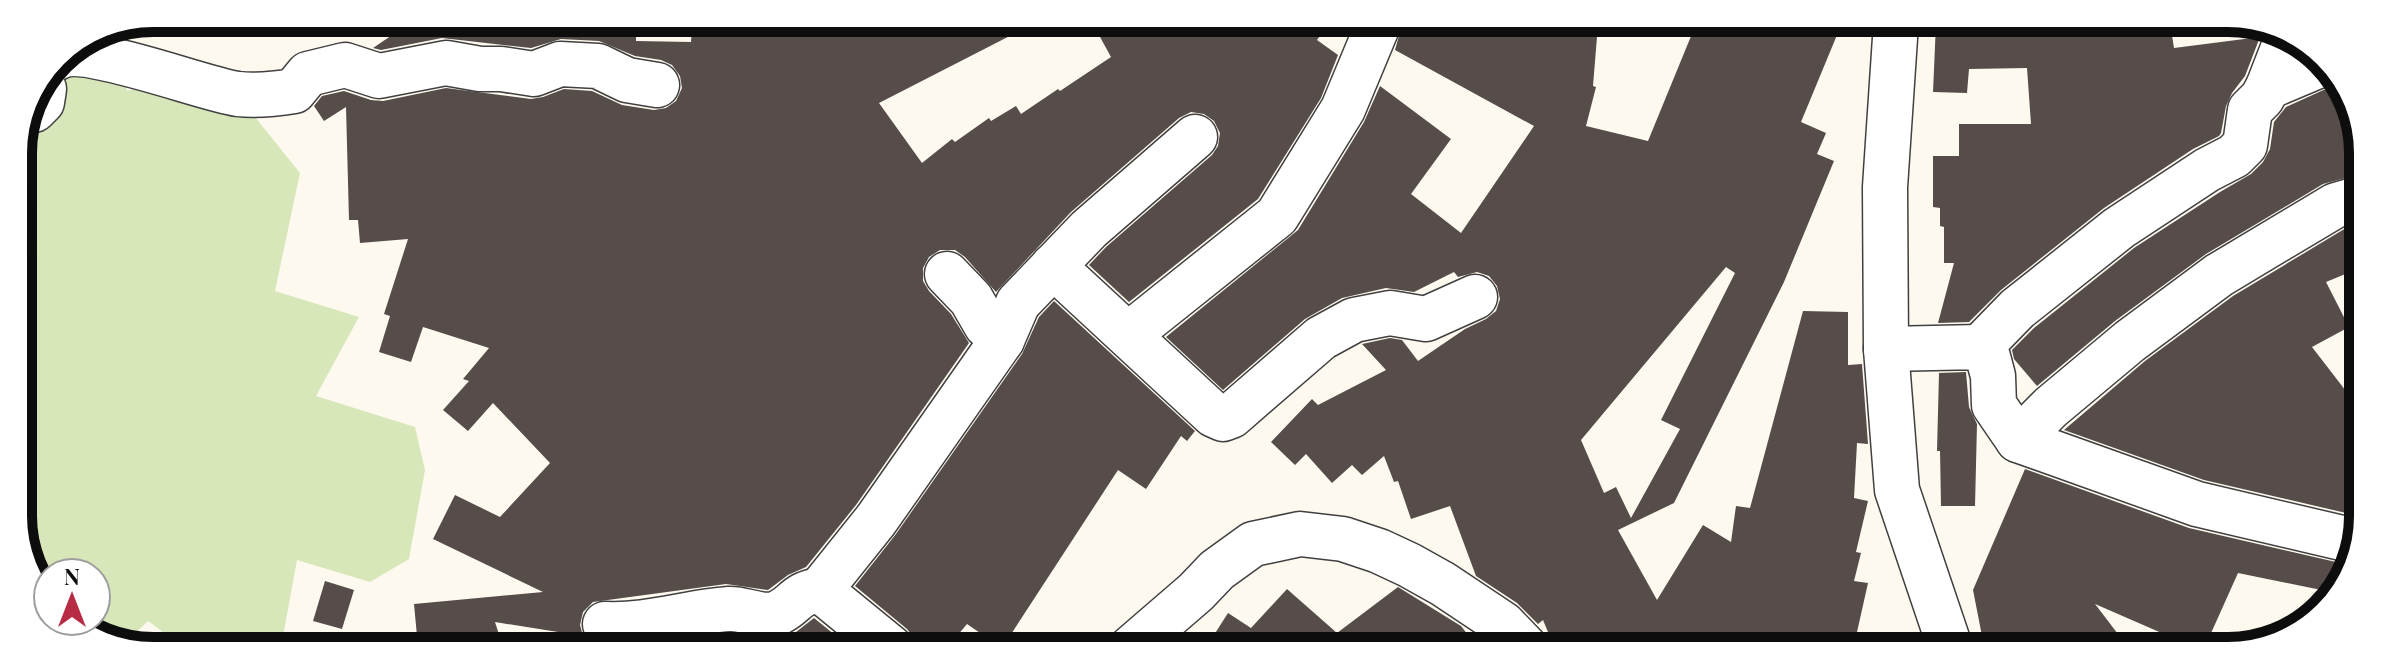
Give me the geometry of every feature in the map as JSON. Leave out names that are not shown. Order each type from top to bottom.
[{"type":"street","points":[[1128,335],[1277,216],[1343,109],[1375,32]]},
{"type":"street","points":[[1895,32],[1885,187],[1886,349],[1897,490],[1947,637]]},
{"type":"street","points":[[1886,349],[1980,347],[2017,309],[2119,228],[2207,170],[2234,156],[2245,145],[2250,110],[2268,87],[2284,46]]},
{"type":"street","points":[[81,56],[152,69],[235,93],[264,96],[294,91],[308,74],[345,65],[379,76],[446,63],[534,74],[560,64],[598,66],[627,80],[657,85]]},
{"type":"street","points":[[2268,87],[2313,68]]},
{"type":"street","points":[[605,624],[631,625],[731,609],[767,615],[778,613],[804,592],[820,590],[876,520],[1002,340],[1018,303],[1089,229],[1195,137]]},
{"type":"street","points":[[2018,440],[2051,407],[2118,351],[2219,275],[2336,205],[2349,201]]},
{"type":"street","points":[[1053,266],[1214,415],[1223,419],[1231,416],[1321,338],[1354,320],[1390,313],[1426,319],[1475,297]]},
{"type":"street","points":[[947,274],[971,299],[986,325],[1002,340]]},
{"type":"street","points":[[1980,347],[1988,357],[1993,376],[1994,405],[2018,440],[2197,504],[2347,539]]},
{"type":"street","points":[[1144,637],[1217,570],[1253,544],[1300,534],[1343,539],[1409,565],[1503,624],[1515,637]]},
{"type":"street","points":[[820,590],[878,637]]},
{"type":"green space","points":[[117,38],[127,91],[214,66],[300,173],[275,291],[359,317],[316,396],[415,427],[425,470],[409,559],[370,582],[297,560],[283,637],[170,637],[148,621],[133,635],[112,630],[112,557],[39,557],[32,516],[32,145],[36,122],[52,86],[67,67],[86,52]]},
{"type":"building","points":[[397,32],[592,32],[592,35],[636,36],[636,41],[691,42],[692,32],[1017,32],[879,103],[922,163],[952,139],[955,142],[989,118],[991,121],[1016,106],[1021,114],[1111,57],[1097,32],[1322,32],[1317,40],[1338,55],[1321,98],[1258,199],[1129,302],[1089,265],[1212,155],[1218,146],[1220,133],[1214,121],[1204,114],[1191,112],[1179,118],[1071,212],[996,292],[955,250],[940,250],[929,257],[923,268],[923,281],[951,314],[969,343],[856,505],[806,567],[788,575],[768,590],[726,584],[593,602],[583,612],[580,625],[583,636],[495,622],[500,637],[417,637],[414,604],[543,592],[433,539],[455,495],[500,517],[550,463],[493,403],[468,431],[443,410],[469,381],[463,379],[489,348],[423,327],[411,362],[379,352],[390,316],[384,314],[408,239],[360,243],[358,220],[349,220],[346,107],[324,121],[314,106],[322,96],[344,91],[383,101],[446,88],[531,99],[564,89],[592,91],[622,105],[654,110],[666,108],[676,101],[682,88],[680,76],[672,65],[635,56],[599,41],[561,39],[531,48],[442,38],[381,50],[373,48]]},
{"type":"building","points":[[1400,32],[1521,32],[1597,37],[1593,86],[1596,87],[1586,126],[1648,141],[1693,32],[1830,32],[1837,35],[1801,122],[1826,133],[1817,154],[1834,161],[1784,282],[1674,503],[1618,530],[1657,600],[1703,525],[1731,542],[1736,506],[1750,508],[1803,311],[1848,312],[1848,365],[1862,364],[1868,444],[1857,443],[1854,498],[1868,501],[1856,552],[1861,553],[1854,581],[1868,583],[1856,637],[1550,637],[1543,620],[1538,624],[1517,603],[1476,576],[1450,506],[1411,519],[1398,481],[1394,482],[1384,456],[1362,475],[1352,465],[1332,483],[1306,454],[1295,465],[1271,442],[1312,399],[1318,405],[1386,370],[1362,344],[1390,338],[1402,340],[1418,361],[1465,329],[1486,319],[1496,311],[1500,299],[1497,286],[1489,276],[1477,272],[1458,277],[1454,272],[1414,292],[1386,288],[1342,298],[1305,319],[1223,390],[1166,337],[1298,230],[1364,122],[1380,86],[1451,139],[1411,194],[1461,233],[1534,126],[1395,50]],"holes":[[[1726,267],[1735,273],[1661,420],[1680,429],[1631,518],[1616,487],[1604,493],[1581,440]]]},
{"type":"building","points":[[1936,32],[2171,32],[2174,48],[2260,37],[2245,76],[2226,106],[2219,136],[2193,149],[2104,208],[2001,290],[1969,322],[1938,323],[1954,263],[1944,263],[1944,227],[1940,226],[1940,208],[1933,207],[1933,156],[1959,156],[1959,124],[2031,124],[2027,68],[1969,69],[1967,93],[1933,92]]},
{"type":"building","points":[[2330,87],[2347,129],[2349,177],[2323,184],[2206,254],[2115,321],[2037,386],[2014,359],[2012,350],[2034,328],[2134,248],[2251,174],[2270,149],[2274,122],[2286,107]]},
{"type":"building","points":[[2349,227],[2349,273],[2326,282],[2349,327],[2312,347],[2349,395],[2349,514],[2204,480],[2064,430],[2145,361],[2233,296]]},
{"type":"building","points":[[1054,301],[1195,431],[1187,441],[1181,436],[1146,489],[1118,470],[1009,637],[986,637],[967,624],[956,637],[913,637],[855,586],[896,534],[1022,354],[1039,317]]},
{"type":"building","points":[[1966,372],[1969,407],[1977,424],[1975,506],[1941,506],[1940,451],[1937,451],[1939,373]]},
{"type":"building","points":[[2025,469],[2189,528],[2340,563],[2323,590],[2238,573],[2209,637],[2171,637],[2095,604],[2120,637],[1982,636],[1973,590]]},
{"type":"building","points":[[325,581],[354,590],[342,629],[313,621]]},
{"type":"building","points":[[1398,587],[1461,626],[1470,637],[1213,637],[1228,613],[1251,628],[1287,589],[1337,633]]},
{"type":"building","points":[[814,618],[837,637],[783,637],[796,632]]},
{"type":"building","points":[[730,634],[746,637],[711,637]]}]
